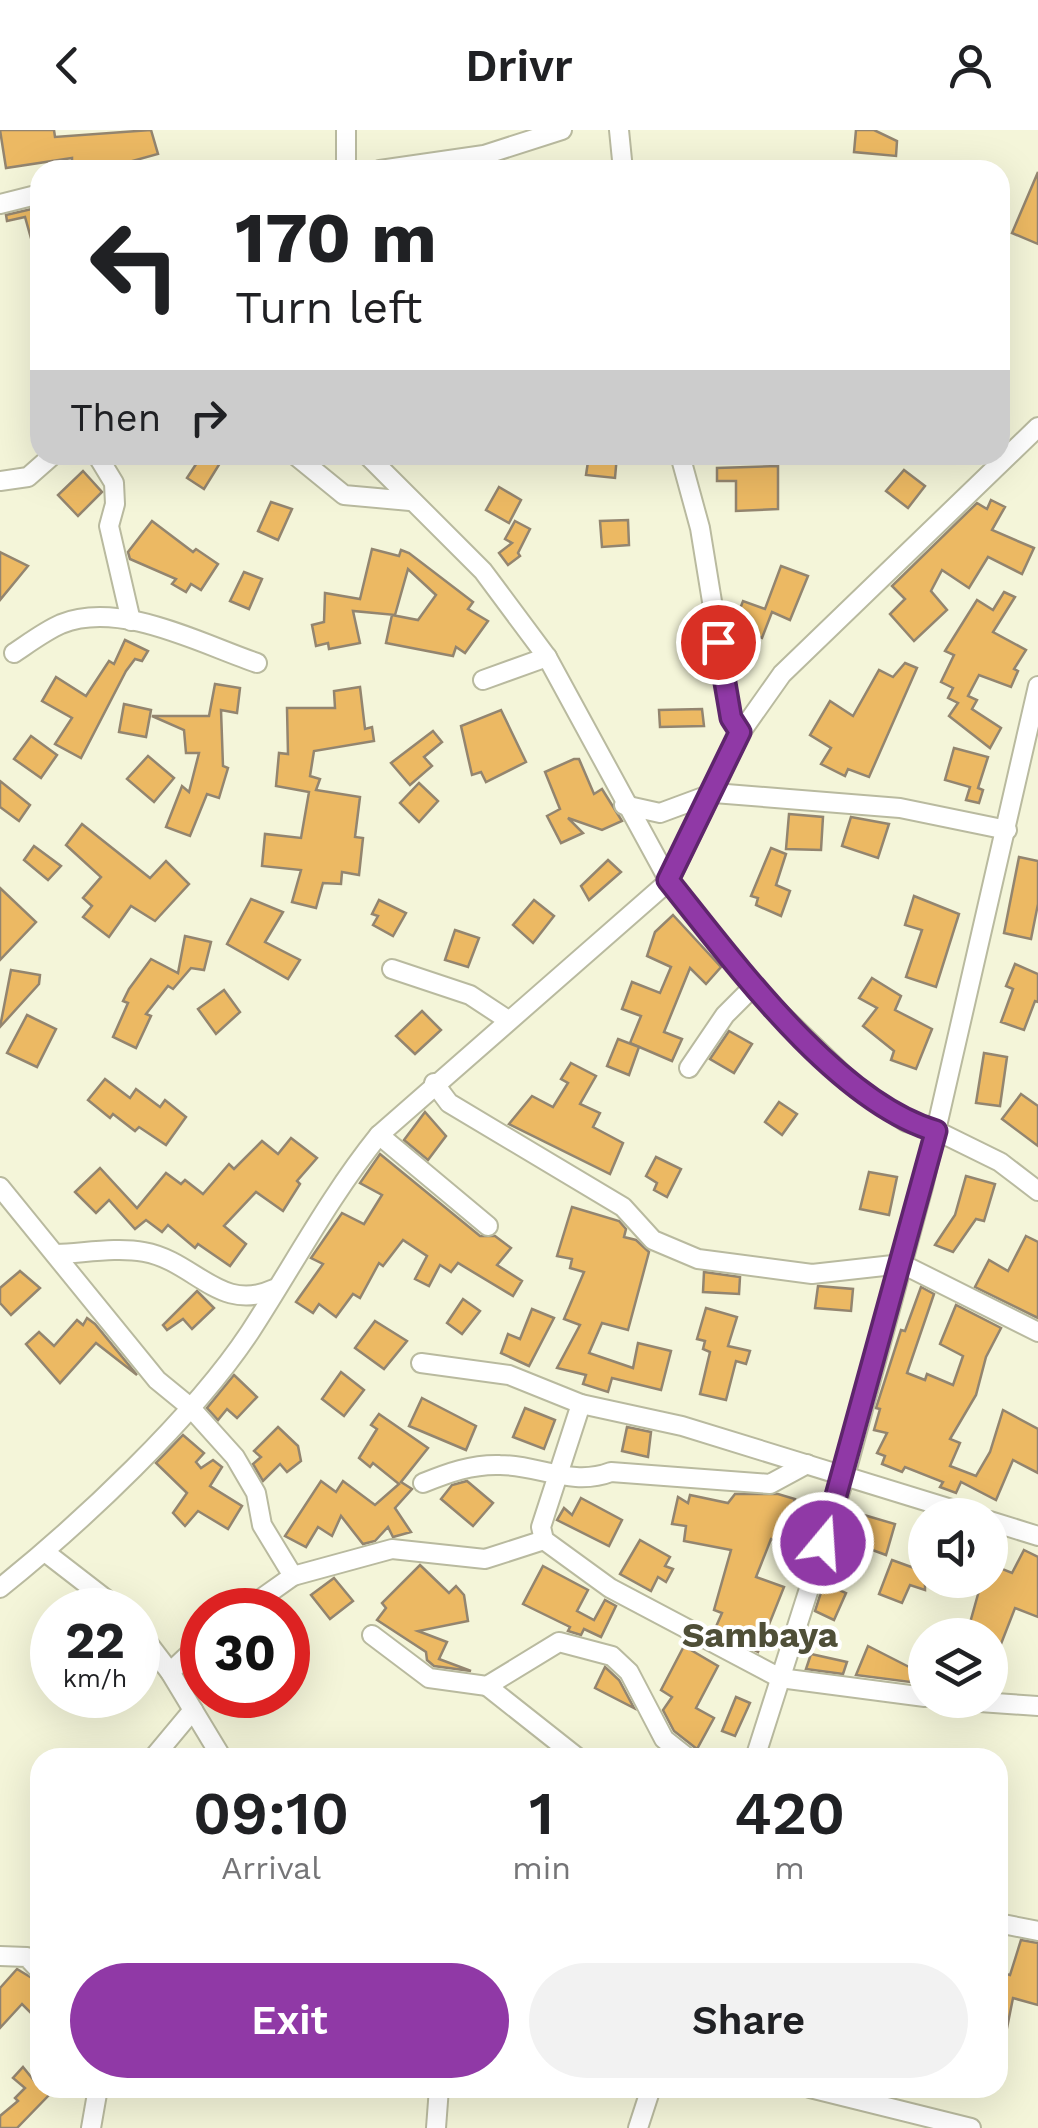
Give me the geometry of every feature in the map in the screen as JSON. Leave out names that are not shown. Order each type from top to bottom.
[{"type":"street","points":[[346,130],[346,160]]},
{"type":"street","points":[[445,160],[484,154],[562,130]]},
{"type":"street","points":[[619,130],[622,160]]},
{"type":"street","points":[[0,191],[0,204],[30,196]]},
{"type":"street","points":[[1010,454],[1038,427]]},
{"type":"street","points":[[0,481],[28,476],[41,465]]},
{"type":"street","points":[[103,465],[114,482],[115,504],[109,526],[131,621]]},
{"type":"street","points":[[307,465],[344,495],[410,501]]},
{"type":"street","points":[[376,465],[484,572],[547,657],[668,880],[753,986],[860,1090],[906,1122],[936,1131],[1000,1162],[1038,1191]]},
{"type":"street","points":[[683,465],[700,528],[731,718],[740,732]]},
{"type":"street","points":[[0,1588],[45,1552],[190,1407],[249,1333],[342,1180],[380,1135],[434,1083],[668,880],[714,794],[740,732],[782,674],[999,465]]},
{"type":"street","points":[[14,652],[60,624],[86,617],[131,621],[257,663]]},
{"type":"street","points":[[483,680],[547,657]]},
{"type":"street","points":[[757,1748],[845,1476],[902,1264],[1008,830],[1038,686]]},
{"type":"street","points":[[624,805],[660,813],[714,794],[900,808],[1008,830]]},
{"type":"street","points":[[392,969],[470,996],[508,1020]]},
{"type":"street","points":[[689,1068],[725,1015],[753,986]]},
{"type":"street","points":[[434,1083],[449,1103],[623,1207],[654,1240],[698,1259],[812,1274],[902,1264],[1038,1332]]},
{"type":"street","points":[[380,1135],[488,1226]]},
{"type":"street","points":[[0,1187],[157,1380],[190,1407],[235,1457],[256,1493],[262,1525],[293,1576]]},
{"type":"street","points":[[56,1254],[143,1252],[179,1264],[219,1291],[253,1299],[274,1289]]},
{"type":"street","points":[[421,1364],[509,1375],[581,1404],[682,1426],[916,1498]]},
{"type":"street","points":[[581,1404],[540,1528],[544,1540],[610,1588],[780,1678],[908,1694]]},
{"type":"street","points":[[422,1484],[457,1469],[503,1464],[591,1480],[611,1472],[770,1484],[807,1464]]},
{"type":"street","points":[[1008,1527],[1038,1536]]},
{"type":"street","points":[[276,1588],[293,1576],[392,1548],[486,1559],[544,1540]]},
{"type":"street","points":[[45,1552],[92,1588]]},
{"type":"street","points":[[372,1635],[428,1678],[487,1686],[565,1748]]},
{"type":"street","points":[[487,1686],[558,1642],[612,1656],[629,1672],[664,1739],[675,1748]]},
{"type":"street","points":[[160,1659],[180,1689]]},
{"type":"street","points":[[170,1672],[180,1663]]},
{"type":"street","points":[[1008,1704],[1038,1706]]},
{"type":"street","points":[[160,1748],[185,1718]]},
{"type":"street","points":[[197,1718],[216,1748]]},
{"type":"street","points":[[1008,1925],[1038,1932]]},
{"type":"street","points":[[0,1956],[30,1961]]},
{"type":"street","points":[[91,2128],[96,2098]]},
{"type":"street","points":[[436,2128],[438,2098]]},
{"type":"street","points":[[638,2128],[648,2098]]},
{"type":"street","points":[[850,2098],[970,2128]]},
{"type":"building","points":[[0,130],[54,130],[55,137],[151,130],[158,154],[136,160],[30,160],[30,164],[6,168]]},
{"type":"building","points":[[856,130],[874,130],[897,141],[896,156],[854,152]]},
{"type":"building","points":[[1038,172],[1038,244],[1012,233]]},
{"type":"building","points":[[30,209],[30,235],[25,217],[7,221],[6,215]]},
{"type":"building","points":[[195,465],[219,465],[204,489],[187,478]]},
{"type":"building","points":[[588,465],[616,465],[615,478],[586,475]]},
{"type":"building","points":[[778,466],[778,509],[736,511],[736,481],[717,481],[717,468]]},
{"type":"building","points":[[904,470],[925,486],[908,508],[886,491]]},
{"type":"building","points":[[83,471],[102,492],[78,516],[58,495]]},
{"type":"building","points":[[499,487],[521,500],[509,523],[486,510]]},
{"type":"building","points":[[991,500],[1005,507],[992,530],[1034,548],[1022,574],[988,557],[969,588],[942,570],[931,591],[947,610],[914,641],[890,614],[905,599],[892,586],[977,503],[987,509]]},
{"type":"building","points":[[271,502],[292,509],[278,540],[258,531]]},
{"type":"building","points":[[628,520],[629,545],[602,547],[600,521]]},
{"type":"building","points":[[152,521],[193,552],[196,549],[218,564],[201,590],[191,584],[186,592],[172,584],[176,579],[130,559],[128,552]]},
{"type":"building","points":[[515,521],[530,529],[520,556],[508,565],[499,553],[512,543],[505,539]]},
{"type":"building","points":[[372,549],[399,556],[401,550],[409,553],[473,602],[468,609],[488,621],[465,653],[456,647],[453,656],[386,643],[392,615],[418,620],[436,595],[408,569],[395,615],[353,611],[360,643],[329,649],[328,643],[316,646],[312,625],[324,622],[325,593],[360,599]]},
{"type":"building","points":[[0,552],[28,566],[0,600]]},
{"type":"building","points":[[781,566],[808,576],[790,620],[772,612],[762,638],[733,627],[743,601],[765,609]]},
{"type":"building","points":[[244,572],[262,579],[249,609],[230,601]]},
{"type":"building","points":[[1004,592],[1015,597],[993,632],[1026,650],[1014,669],[1018,671],[1011,687],[979,675],[968,696],[977,700],[972,709],[1001,728],[990,748],[949,716],[958,703],[948,698],[953,688],[941,682],[954,655],[945,651],[977,600],[993,610]]},
{"type":"building","points":[[125,640],[148,651],[142,661],[135,659],[126,671],[81,758],[55,744],[72,718],[42,701],[56,677],[86,696],[109,661],[114,664]]},
{"type":"building","points":[[905,663],[917,668],[869,777],[848,769],[845,776],[821,764],[831,748],[810,735],[830,701],[853,716],[879,670],[893,677]]},
{"type":"building","points":[[215,684],[240,688],[237,713],[221,710],[223,766],[228,768],[219,798],[207,794],[190,836],[166,827],[182,786],[189,792],[199,753],[186,753],[184,730],[152,716],[209,716]]},
{"type":"building","points":[[360,687],[365,729],[372,727],[374,741],[314,751],[310,776],[320,779],[316,790],[360,797],[355,837],[363,838],[359,875],[342,872],[341,884],[323,883],[316,908],[292,902],[301,870],[262,866],[265,834],[301,838],[309,792],[276,786],[279,753],[288,754],[287,708],[335,708],[334,691]]},
{"type":"building","points":[[124,704],[151,710],[146,737],[119,732]]},
{"type":"building","points":[[702,709],[704,726],[660,727],[659,710]]},
{"type":"building","points":[[501,710],[526,762],[486,782],[481,772],[472,775],[461,726]]},
{"type":"building","points":[[433,731],[442,742],[424,757],[432,766],[410,785],[391,763]]},
{"type":"building","points":[[31,736],[57,755],[41,778],[14,759]]},
{"type":"building","points":[[954,748],[988,757],[978,788],[983,790],[979,803],[966,800],[970,787],[945,780]]},
{"type":"building","points":[[148,756],[174,778],[154,802],[127,779]]},
{"type":"building","points":[[579,759],[594,794],[602,789],[622,821],[602,830],[568,818],[583,833],[561,843],[547,816],[560,809],[545,772]]},
{"type":"building","points":[[0,781],[30,805],[19,821],[0,807]]},
{"type":"building","points":[[419,783],[438,801],[419,822],[400,803]]},
{"type":"building","points":[[789,814],[823,817],[821,850],[786,849]]},
{"type":"building","points":[[851,817],[889,824],[878,858],[842,846]]},
{"type":"building","points":[[82,824],[150,878],[166,861],[189,884],[155,921],[131,906],[109,937],[83,917],[92,906],[83,898],[101,877],[66,845]]},
{"type":"building","points":[[34,846],[61,866],[48,880],[24,860]]},
{"type":"building","points":[[771,848],[786,854],[776,885],[790,891],[781,916],[756,905],[758,898],[751,896]]},
{"type":"building","points":[[1019,857],[1038,861],[1038,904],[1031,939],[1004,933]]},
{"type":"building","points":[[608,860],[621,872],[589,900],[581,886]]},
{"type":"building","points":[[0,888],[36,922],[0,960]]},
{"type":"building","points":[[914,896],[959,914],[936,987],[906,977],[922,930],[905,925]]},
{"type":"building","points":[[251,899],[283,912],[265,942],[300,960],[288,979],[227,944]]},
{"type":"building","points":[[379,900],[406,913],[393,936],[373,925],[378,916],[372,914]]},
{"type":"building","points":[[534,900],[554,916],[533,943],[513,925]]},
{"type":"building","points":[[673,915],[721,967],[706,984],[690,968],[664,1032],[682,1039],[672,1061],[630,1043],[641,1016],[622,1009],[632,982],[660,993],[671,967],[647,956],[655,932]]},
{"type":"building","points":[[455,930],[479,938],[468,967],[445,960]]},
{"type":"building","points":[[185,936],[211,942],[204,970],[191,968],[173,989],[168,986],[146,1014],[151,1016],[136,1048],[113,1037],[128,1003],[123,1001],[151,959],[178,973]]},
{"type":"building","points":[[1015,964],[1038,974],[1038,1002],[1035,1001],[1024,1030],[1001,1022],[1013,989],[1006,986]]},
{"type":"building","points":[[11,970],[40,975],[39,984],[0,1027]]},
{"type":"building","points":[[872,978],[901,996],[895,1010],[932,1029],[916,1069],[891,1060],[894,1051],[863,1026],[877,1008],[859,998]]},
{"type":"building","points":[[224,990],[240,1012],[216,1034],[198,1009]]},
{"type":"building","points":[[422,1011],[441,1030],[415,1054],[396,1036]]},
{"type":"building","points":[[27,1015],[56,1029],[37,1067],[7,1053]]},
{"type":"building","points":[[729,1031],[752,1044],[734,1073],[710,1059]]},
{"type":"building","points":[[618,1039],[639,1047],[629,1075],[607,1066]]},
{"type":"building","points":[[984,1053],[1007,1057],[1000,1106],[976,1103]]},
{"type":"building","points":[[571,1063],[596,1076],[580,1104],[600,1113],[593,1127],[623,1143],[610,1174],[509,1124],[532,1096],[553,1107],[568,1083],[561,1079]]},
{"type":"building","points":[[105,1079],[130,1098],[136,1089],[160,1107],[165,1100],[186,1117],[166,1145],[139,1127],[135,1131],[113,1114],[110,1118],[88,1100]]},
{"type":"building","points":[[1021,1094],[1038,1106],[1038,1146],[1002,1119]]},
{"type":"building","points":[[779,1102],[797,1114],[782,1135],[765,1122]]},
{"type":"building","points":[[425,1112],[446,1136],[428,1160],[404,1140]]},
{"type":"building","points":[[291,1138],[317,1158],[297,1181],[300,1184],[283,1211],[256,1192],[224,1226],[246,1244],[230,1266],[198,1244],[195,1248],[168,1225],[162,1232],[146,1220],[135,1229],[109,1200],[96,1213],[75,1192],[100,1168],[137,1208],[166,1173],[181,1184],[185,1180],[203,1194],[229,1164],[234,1169],[262,1141],[278,1154]]},
{"type":"building","points":[[380,1154],[480,1236],[495,1236],[511,1248],[497,1265],[522,1281],[513,1296],[458,1263],[451,1272],[440,1265],[429,1286],[415,1279],[427,1256],[403,1240],[383,1266],[379,1263],[360,1298],[353,1294],[336,1317],[319,1304],[313,1313],[296,1302],[323,1264],[311,1258],[342,1213],[364,1224],[382,1195],[360,1183]]},
{"type":"building","points":[[656,1157],[681,1169],[667,1197],[654,1190],[657,1183],[646,1176]]},
{"type":"building","points":[[869,1172],[897,1177],[889,1215],[860,1209]]},
{"type":"building","points":[[966,1176],[995,1184],[984,1221],[976,1219],[953,1252],[935,1245],[955,1215]]},
{"type":"building","points":[[572,1207],[619,1221],[626,1229],[624,1237],[636,1240],[649,1252],[628,1330],[602,1323],[589,1353],[633,1368],[638,1343],[671,1351],[661,1390],[612,1378],[608,1392],[583,1384],[586,1375],[557,1368],[580,1325],[564,1319],[584,1272],[570,1268],[572,1259],[557,1256]]},
{"type":"building","points":[[1026,1236],[1038,1242],[1038,1318],[975,1287],[989,1260],[1008,1271]]},
{"type":"building","points":[[20,1271],[40,1288],[11,1315],[0,1303],[0,1288]]},
{"type":"building","points":[[704,1272],[740,1277],[739,1294],[703,1292]]},
{"type":"building","points":[[818,1286],[853,1289],[851,1311],[815,1308]]},
{"type":"building","points":[[921,1287],[934,1294],[907,1373],[925,1380],[927,1374],[953,1385],[963,1356],[940,1344],[956,1305],[1001,1328],[986,1357],[976,1395],[950,1439],[960,1443],[950,1466],[976,1476],[990,1452],[1003,1410],[1038,1429],[1038,1473],[1013,1460],[997,1498],[992,1498],[961,1482],[956,1493],[940,1487],[943,1482],[905,1467],[902,1472],[882,1464],[885,1456],[877,1453],[887,1433],[874,1430],[880,1409],[876,1408],[901,1330],[905,1331]]},
{"type":"building","points":[[197,1291],[214,1308],[192,1329],[183,1319],[167,1330],[163,1325]]},
{"type":"building","points":[[463,1299],[480,1311],[462,1334],[447,1323]]},
{"type":"building","points":[[706,1308],[737,1317],[728,1346],[750,1351],[746,1364],[736,1361],[726,1400],[700,1394],[710,1352],[703,1349],[705,1341],[697,1339]]},
{"type":"building","points":[[532,1309],[554,1318],[529,1366],[501,1353],[508,1334],[520,1339]]},
{"type":"building","points":[[87,1318],[137,1375],[96,1343],[60,1383],[26,1344],[39,1332],[54,1346],[77,1320],[83,1325]]},
{"type":"building","points":[[375,1321],[407,1341],[384,1369],[355,1348]]},
{"type":"building","points":[[341,1372],[364,1390],[344,1416],[322,1399]]},
{"type":"building","points":[[234,1375],[257,1397],[237,1418],[227,1409],[218,1420],[207,1408]]},
{"type":"building","points":[[422,1398],[476,1426],[466,1450],[409,1426]]},
{"type":"building","points":[[525,1408],[555,1420],[544,1449],[513,1437]]},
{"type":"building","points":[[379,1414],[428,1448],[401,1482],[412,1489],[395,1508],[411,1532],[393,1537],[388,1527],[375,1541],[363,1544],[341,1516],[332,1536],[318,1527],[306,1547],[285,1536],[321,1481],[336,1492],[343,1481],[375,1505],[399,1484],[373,1463],[370,1467],[359,1458],[377,1429],[371,1425]]},
{"type":"building","points":[[278,1427],[298,1446],[301,1461],[287,1472],[280,1464],[263,1481],[253,1464],[261,1457],[254,1451]]},
{"type":"building","points":[[627,1427],[651,1432],[648,1457],[622,1451]]},
{"type":"building","points":[[183,1435],[204,1453],[196,1462],[201,1468],[213,1460],[222,1467],[210,1486],[242,1506],[228,1529],[198,1511],[185,1526],[173,1513],[187,1493],[156,1463]]},
{"type":"building","points":[[467,1481],[493,1503],[473,1526],[441,1499],[452,1485]]},
{"type":"building","points":[[735,1494],[778,1494],[795,1499],[787,1520],[805,1526],[799,1548],[771,1539],[756,1577],[784,1587],[758,1652],[715,1629],[722,1613],[714,1610],[731,1550],[684,1541],[686,1526],[672,1524],[678,1497],[688,1503],[690,1495],[728,1503]]},
{"type":"building","points":[[581,1498],[622,1520],[609,1546],[557,1520],[564,1508],[572,1515]]},
{"type":"building","points":[[864,1515],[895,1524],[886,1555],[856,1544]]},
{"type":"building","points":[[640,1540],[670,1557],[665,1566],[673,1569],[666,1582],[658,1577],[651,1591],[620,1574]]},
{"type":"building","points":[[1024,1550],[1038,1557],[1038,1617],[1015,1608],[1008,1626],[1008,1618],[971,1618],[977,1598],[1008,1598],[1008,1571],[1012,1573]]},
{"type":"building","points":[[892,1560],[908,1566],[908,1590],[902,1603],[879,1594]]},
{"type":"building","points":[[420,1565],[449,1593],[456,1586],[464,1595],[468,1621],[418,1631],[447,1642],[439,1659],[471,1671],[434,1666],[427,1660],[426,1652],[377,1620],[386,1608],[382,1603]]},
{"type":"building","points":[[543,1566],[588,1590],[577,1611],[594,1620],[605,1600],[616,1606],[601,1637],[584,1629],[581,1635],[568,1631],[570,1627],[523,1604]]},
{"type":"building","points":[[334,1578],[353,1601],[330,1619],[311,1595]]},
{"type":"building","points":[[824,1583],[846,1593],[834,1620],[815,1611]]},
{"type":"building","points":[[684,1646],[718,1666],[696,1708],[714,1718],[698,1748],[674,1731],[663,1710],[672,1697],[661,1690]]},
{"type":"building","points":[[868,1646],[908,1666],[908,1682],[856,1675]]},
{"type":"building","points":[[811,1654],[847,1662],[843,1674],[806,1669]]},
{"type":"building","points":[[605,1667],[619,1680],[634,1708],[595,1688]]},
{"type":"building","points":[[736,1697],[750,1703],[735,1736],[722,1731]]},
{"type":"building","points":[[1021,1940],[1038,1943],[1038,2005],[1013,1998],[1008,2023],[1008,1974]]},
{"type":"building","points":[[17,1969],[30,1977],[30,2012],[22,2004],[0,2028],[0,1988]]},
{"type":"building","points":[[23,2067],[30,2076],[30,2098],[46,2098],[17,2128],[0,2128],[0,2116],[18,2101],[15,2098],[25,2088],[13,2078]]},
{"type":"district","name":"Sambaya","points":[[760,1635]]},
{"type":"route","points":[[718,642],[731,718],[740,732],[714,794],[668,880],[753,986],[860,1090],[906,1122],[936,1131],[845,1476],[823,1543]]}]
